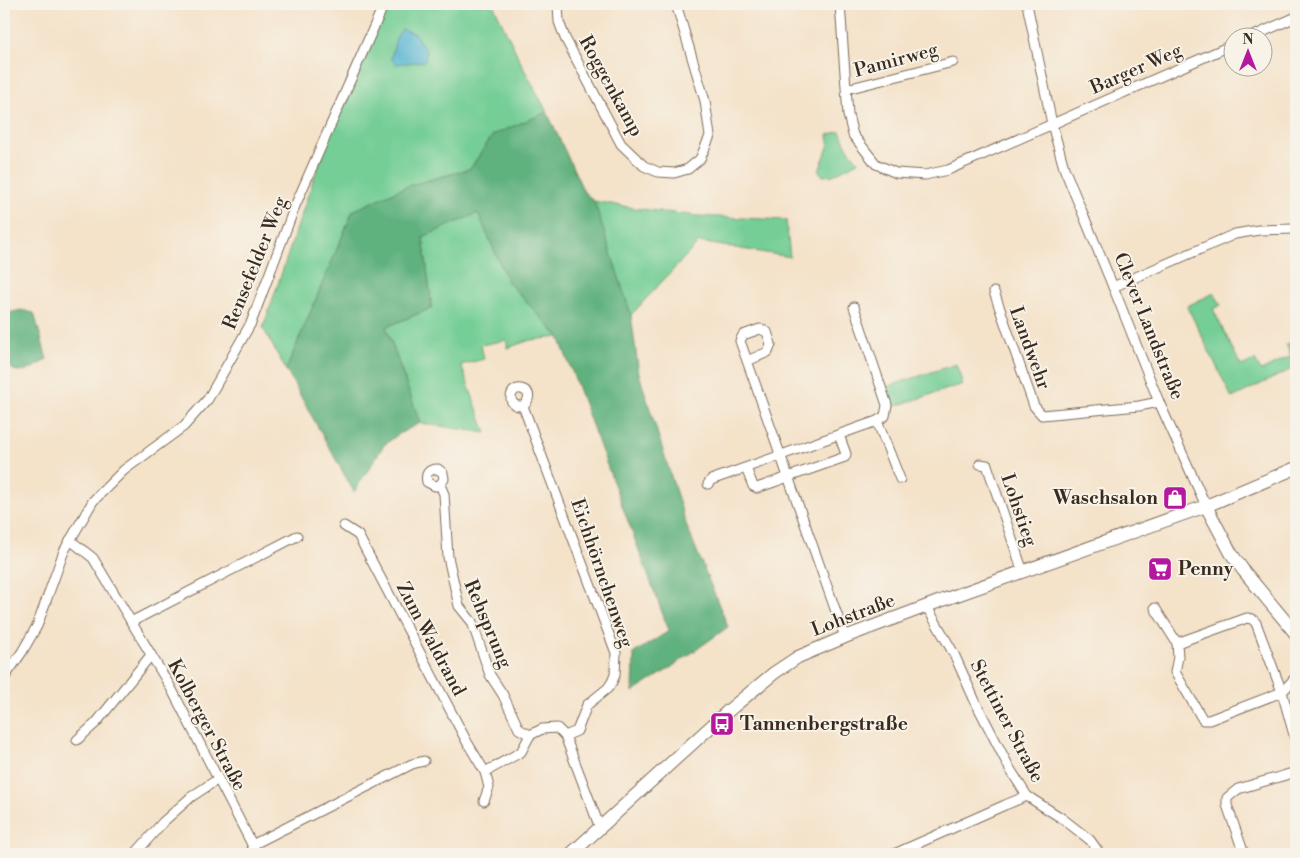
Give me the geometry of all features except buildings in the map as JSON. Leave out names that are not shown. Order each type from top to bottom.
[{"type":"main road","name":"Lohstraße","points":[[571,854],[752,691],[798,657],[845,636],[1206,506],[1296,468]]},
{"type":"main road","name":"Clever Landstraße","points":[[1206,506],[1242,570],[1296,634]]},
{"type":"street","name":"Rensefelder Weg","points":[[4,678],[37,626],[64,551],[93,501],[124,470],[184,426],[208,399],[251,324],[295,206],[384,4]]},
{"type":"street","name":"Roggenkamp","points":[[558,4],[559,22],[565,38],[621,144],[644,166],[658,172],[674,173],[688,169],[700,159],[710,136],[705,101],[676,4]]},
{"type":"street","name":"Barger Weg","points":[[840,4],[848,115],[852,134],[876,164],[896,173],[925,175],[948,170],[1222,49]]},
{"type":"street","name":"Clever Landstraße","points":[[1027,4],[1052,124],[1064,168],[1158,402],[1206,506]]},
{"type":"street","points":[[1271,28],[1296,17]]},
{"type":"street","name":"Pamirweg","points":[[847,89],[953,62]]},
{"type":"street","points":[[1113,287],[1235,234],[1259,230],[1296,229]]},
{"type":"street","name":"Landwehr","points":[[994,292],[1034,406],[1042,415],[1139,406],[1158,402]]},
{"type":"street","points":[[708,484],[711,480],[878,421],[885,416],[887,406],[854,307]]},
{"type":"street","points":[[747,361],[845,636]]},
{"type":"street","name":"Eichhörnchenweg","points":[[523,406],[616,653],[615,674],[612,682],[608,688],[587,705],[577,731],[565,736]]},
{"type":"street","points":[[878,421],[900,479]]},
{"type":"street","points":[[746,468],[753,486],[757,488],[845,457],[846,454],[839,435]]},
{"type":"street","name":"Lohstieg","points":[[980,464],[987,465],[1023,572]]},
{"type":"street","name":"Rehsprung","points":[[440,485],[444,501],[448,557],[459,606],[472,622],[490,675],[503,695],[519,729],[530,735]]},
{"type":"street","name":"Zum Waldrand","points":[[344,526],[358,535],[467,742],[485,772],[489,787],[484,801]]},
{"type":"street","points":[[131,622],[298,536]]},
{"type":"street","name":"Kolberger Straße","points":[[70,540],[93,558],[171,688],[256,854]]},
{"type":"street","name":"Stettiner Straße","points":[[927,607],[954,654],[975,701],[1010,769],[1028,796],[1090,840],[1100,854]]},
{"type":"street","points":[[1155,608],[1177,643],[1178,658],[1175,672],[1203,720],[1209,720],[1282,692],[1296,677]]},
{"type":"street","points":[[1177,643],[1247,618],[1252,619],[1256,623],[1282,692],[1296,742]]},
{"type":"street","points":[[77,740],[96,723],[151,655]]},
{"type":"street","points":[[485,772],[521,752],[530,735],[542,729],[557,728],[565,736],[600,828]]},
{"type":"street","points":[[252,845],[412,764],[424,761]]},
{"type":"street","points":[[1244,854],[1227,805],[1227,798],[1238,789],[1296,772]]},
{"type":"street","points":[[135,854],[163,822],[191,797],[218,779]]},
{"type":"street","points":[[894,854],[909,851],[990,811],[1028,796]]},
{"type":"green space","points":[[390,4],[493,4],[547,112],[493,135],[470,169],[407,186],[353,211],[286,370],[263,328],[348,77]]},
{"type":"green space","points":[[547,112],[584,192],[594,201],[631,315],[639,374],[687,527],[728,627],[633,692],[634,653],[669,631],[559,337],[508,282],[478,213],[423,237],[432,308],[386,327],[420,423],[399,434],[384,445],[354,492],[286,370],[353,211],[407,186],[470,169],[493,135]]},
{"type":"green space","points":[[840,131],[846,145],[858,162],[833,175],[823,176],[819,171],[829,144],[828,135]]},
{"type":"green space","points":[[594,201],[698,216],[786,220],[790,257],[699,242],[631,315]]},
{"type":"green space","points":[[478,213],[508,282],[559,337],[530,340],[507,348],[507,340],[481,345],[484,359],[461,365],[486,433],[420,423],[386,327],[432,308],[423,237]]},
{"type":"green space","points":[[1214,293],[1221,305],[1213,309],[1241,366],[1255,360],[1261,371],[1291,356],[1286,344],[1296,339],[1296,367],[1232,398],[1187,306]]},
{"type":"green space","points":[[21,310],[34,313],[47,359],[25,371],[9,368],[4,363],[4,314]]},
{"type":"green space","points":[[956,364],[963,384],[893,407],[886,387]]},
{"type":"water","points":[[402,29],[415,34],[426,51],[425,61],[396,64],[391,59],[396,38]]},
{"type":"place","name":"Waschsalon","points":[[1175,498]]},
{"type":"place","name":"Penny","points":[[1160,569]]},
{"type":"place","name":"Tannenbergstraße","points":[[722,724]]}]
